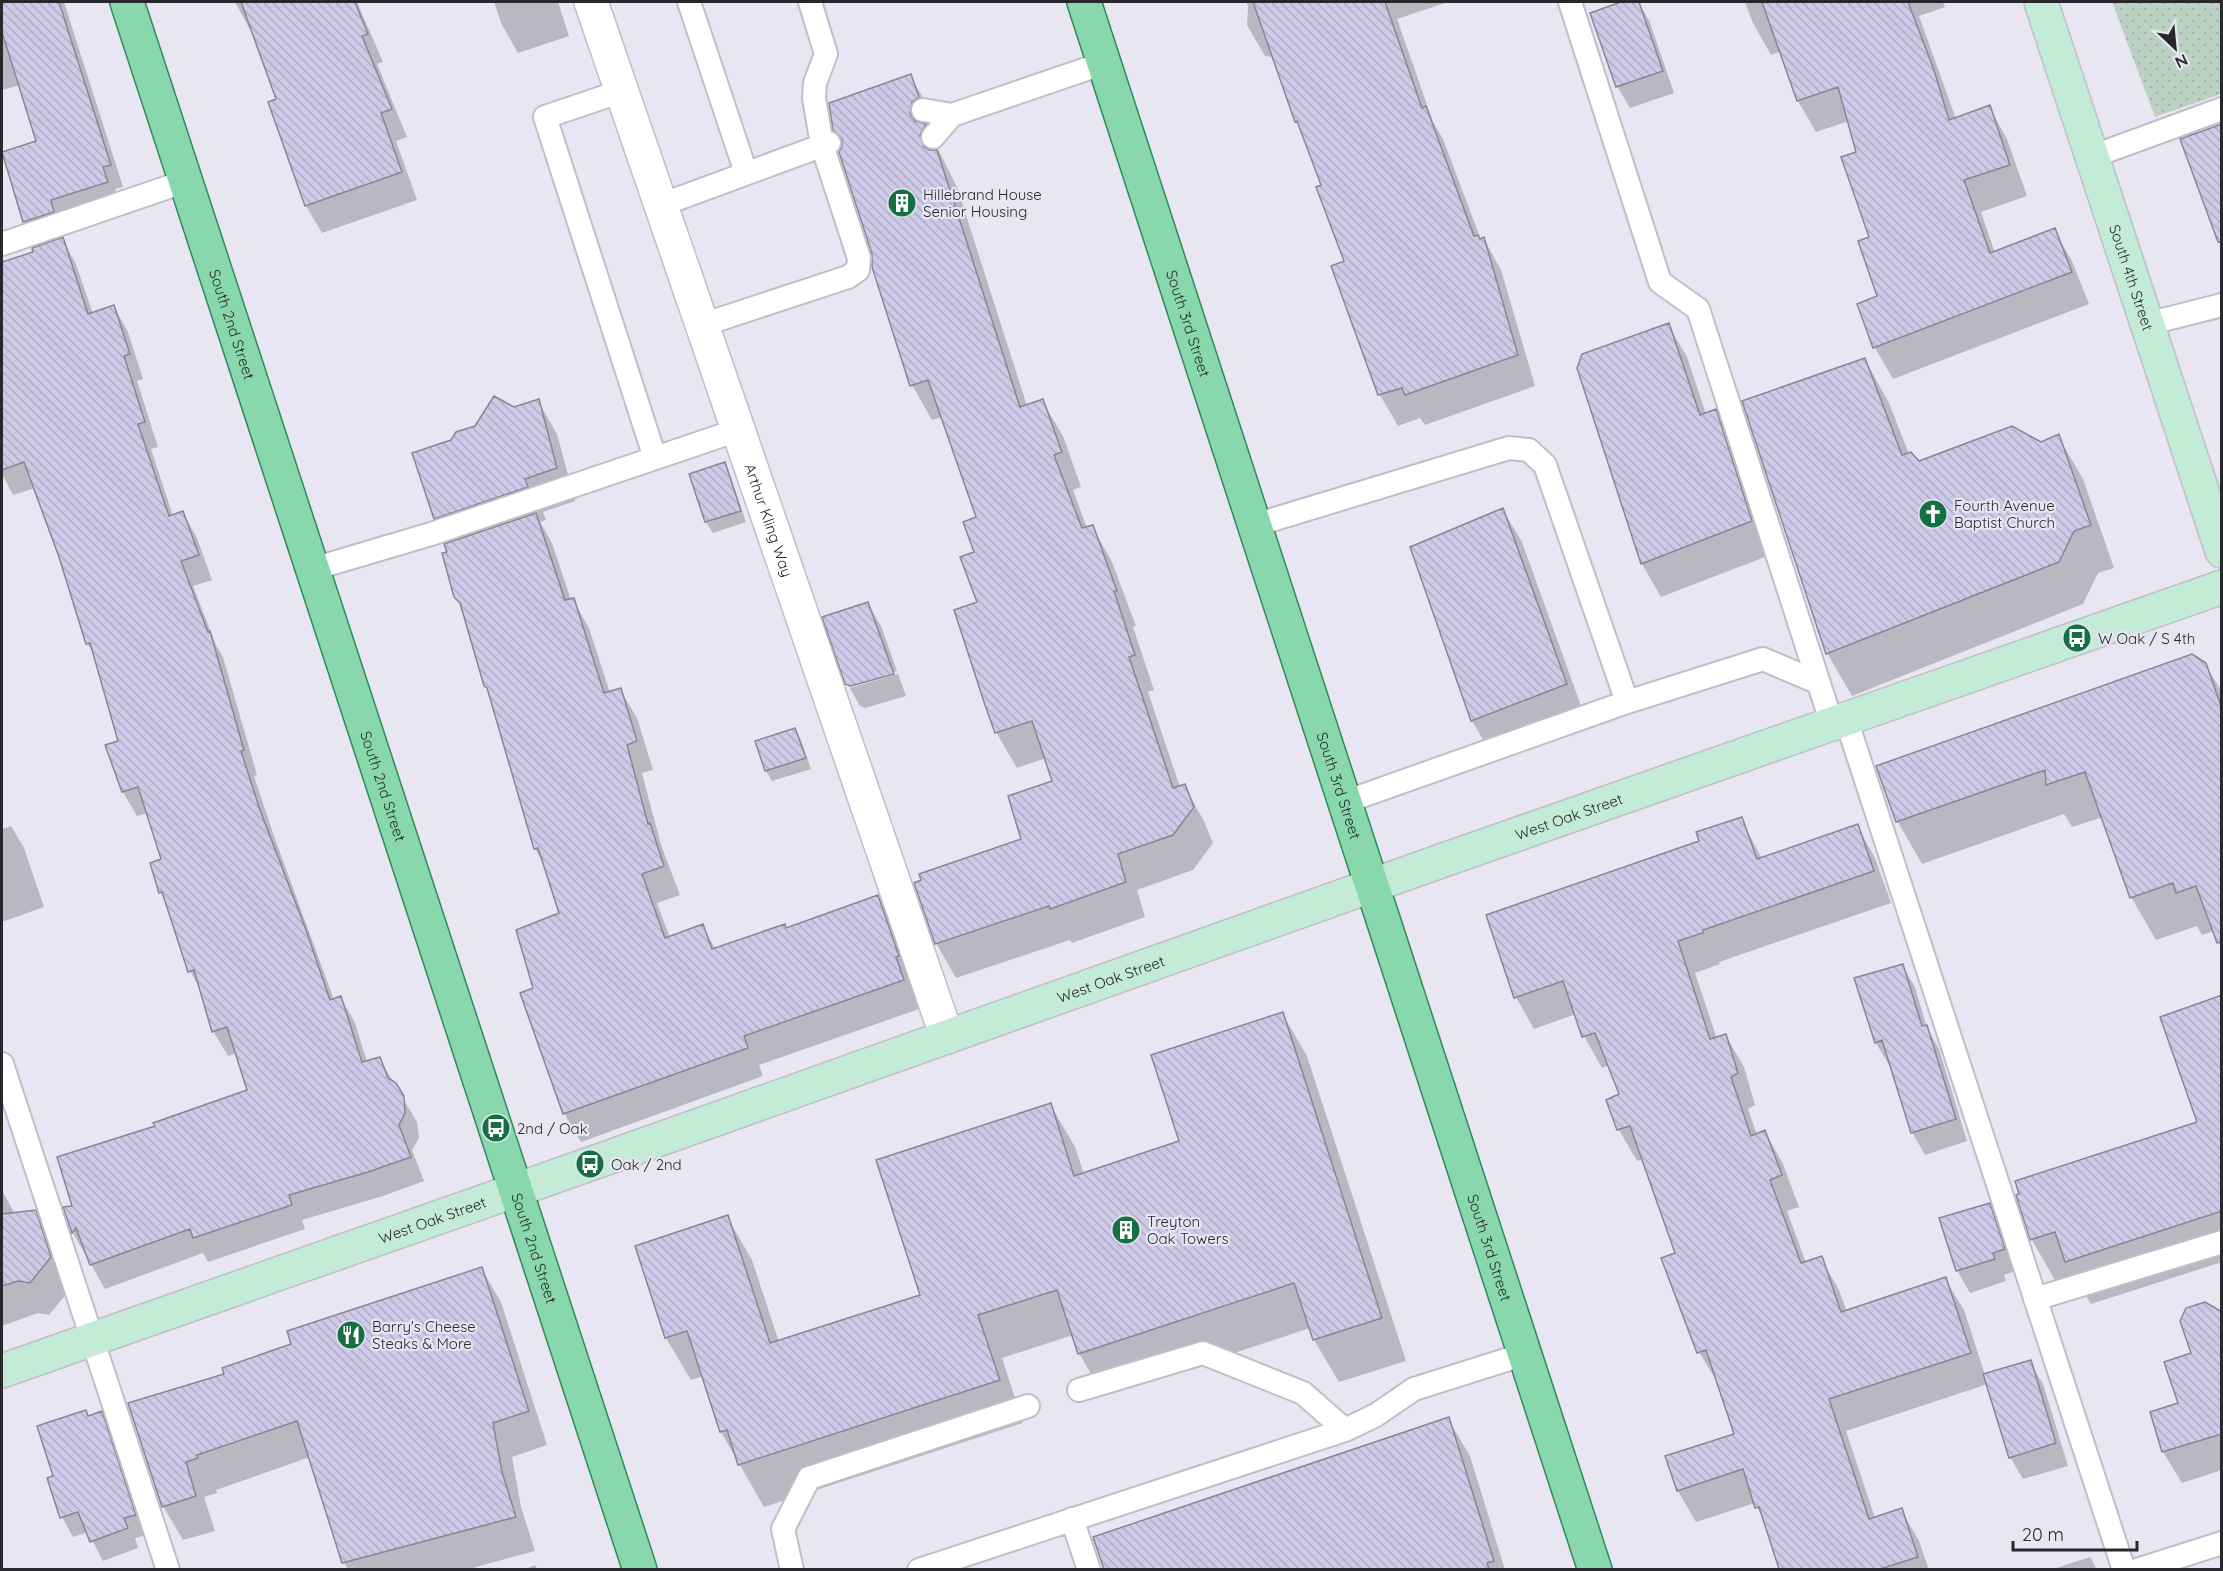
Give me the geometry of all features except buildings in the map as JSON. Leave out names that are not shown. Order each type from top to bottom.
[{"type":"main road","name":"South 2nd Street","points":[[127,2],[640,1569]]},
{"type":"main road","name":"South 3rd Street","points":[[1084,2],[1595,1569]]},
{"type":"main road","name":"South 4th Street","points":[[2041,2],[2222,551]]},
{"type":"main road","name":"West Oak Street","points":[[2,1371],[516,1191],[1372,885],[2222,587]]},
{"type":"street","name":"Arthur Kling Way","points":[[591,2],[947,1037]]},
{"type":"lane","points":[[689,2],[746,173]]},
{"type":"lane","points":[[702,325],[848,278],[858,270],[859,258],[814,98],[815,82],[826,54],[810,2]]},
{"type":"lane","points":[[1570,2],[1660,282],[1698,309],[1819,684],[1839,721],[2124,1569]]},
{"type":"lane","points":[[923,110],[952,115],[1104,63]]},
{"type":"lane","points":[[622,91],[545,117],[655,458]]},
{"type":"lane","points":[[2091,157],[2222,109]]},
{"type":"lane","points":[[933,137],[952,115]]},
{"type":"lane","points":[[661,205],[826,144]]},
{"type":"lane","points":[[2,244],[186,181]]},
{"type":"lane","points":[[2147,324],[2222,305]]},
{"type":"lane","points":[[313,569],[431,534],[738,430]]},
{"type":"lane","points":[[1255,525],[1509,448],[1529,450],[1545,465],[1627,702]]},
{"type":"lane","points":[[1345,802],[1627,702],[1763,659],[1819,684]]},
{"type":"lane","points":[[2,1064],[168,1569]]},
{"type":"lane","points":[[2035,1299],[2222,1242]]},
{"type":"lane","points":[[1078,1390],[1203,1353],[1303,1394],[1345,1430]]},
{"type":"lane","points":[[920,1569],[1345,1430],[1376,1415],[1414,1389],[1525,1354]]},
{"type":"lane","points":[[792,1569],[783,1529],[809,1478],[1028,1406]]},
{"type":"lane","points":[[1072,1519],[1089,1569]]},
{"type":"lane","points":[[2137,1569],[2222,1543]]},
{"type":"green space","points":[[2112,2],[2221,2],[2221,94],[2155,117]]},
{"type":"place","name":"Hillebrand House Senior Housing","points":[[902,203]]},
{"type":"place","name":"Fourth Avenue Baptist Church","points":[[1933,514]]},
{"type":"place","name":"W Oak / S 4th","points":[[2077,638]]},
{"type":"place","name":"2nd / Oak","points":[[496,1128]]},
{"type":"place","name":"Oak / 2nd","points":[[590,1164]]},
{"type":"place","name":"Treyton Oak Towers","points":[[1126,1230]]},
{"type":"place","name":"Barry's Cheese Steaks & More","points":[[351,1335]]}]
